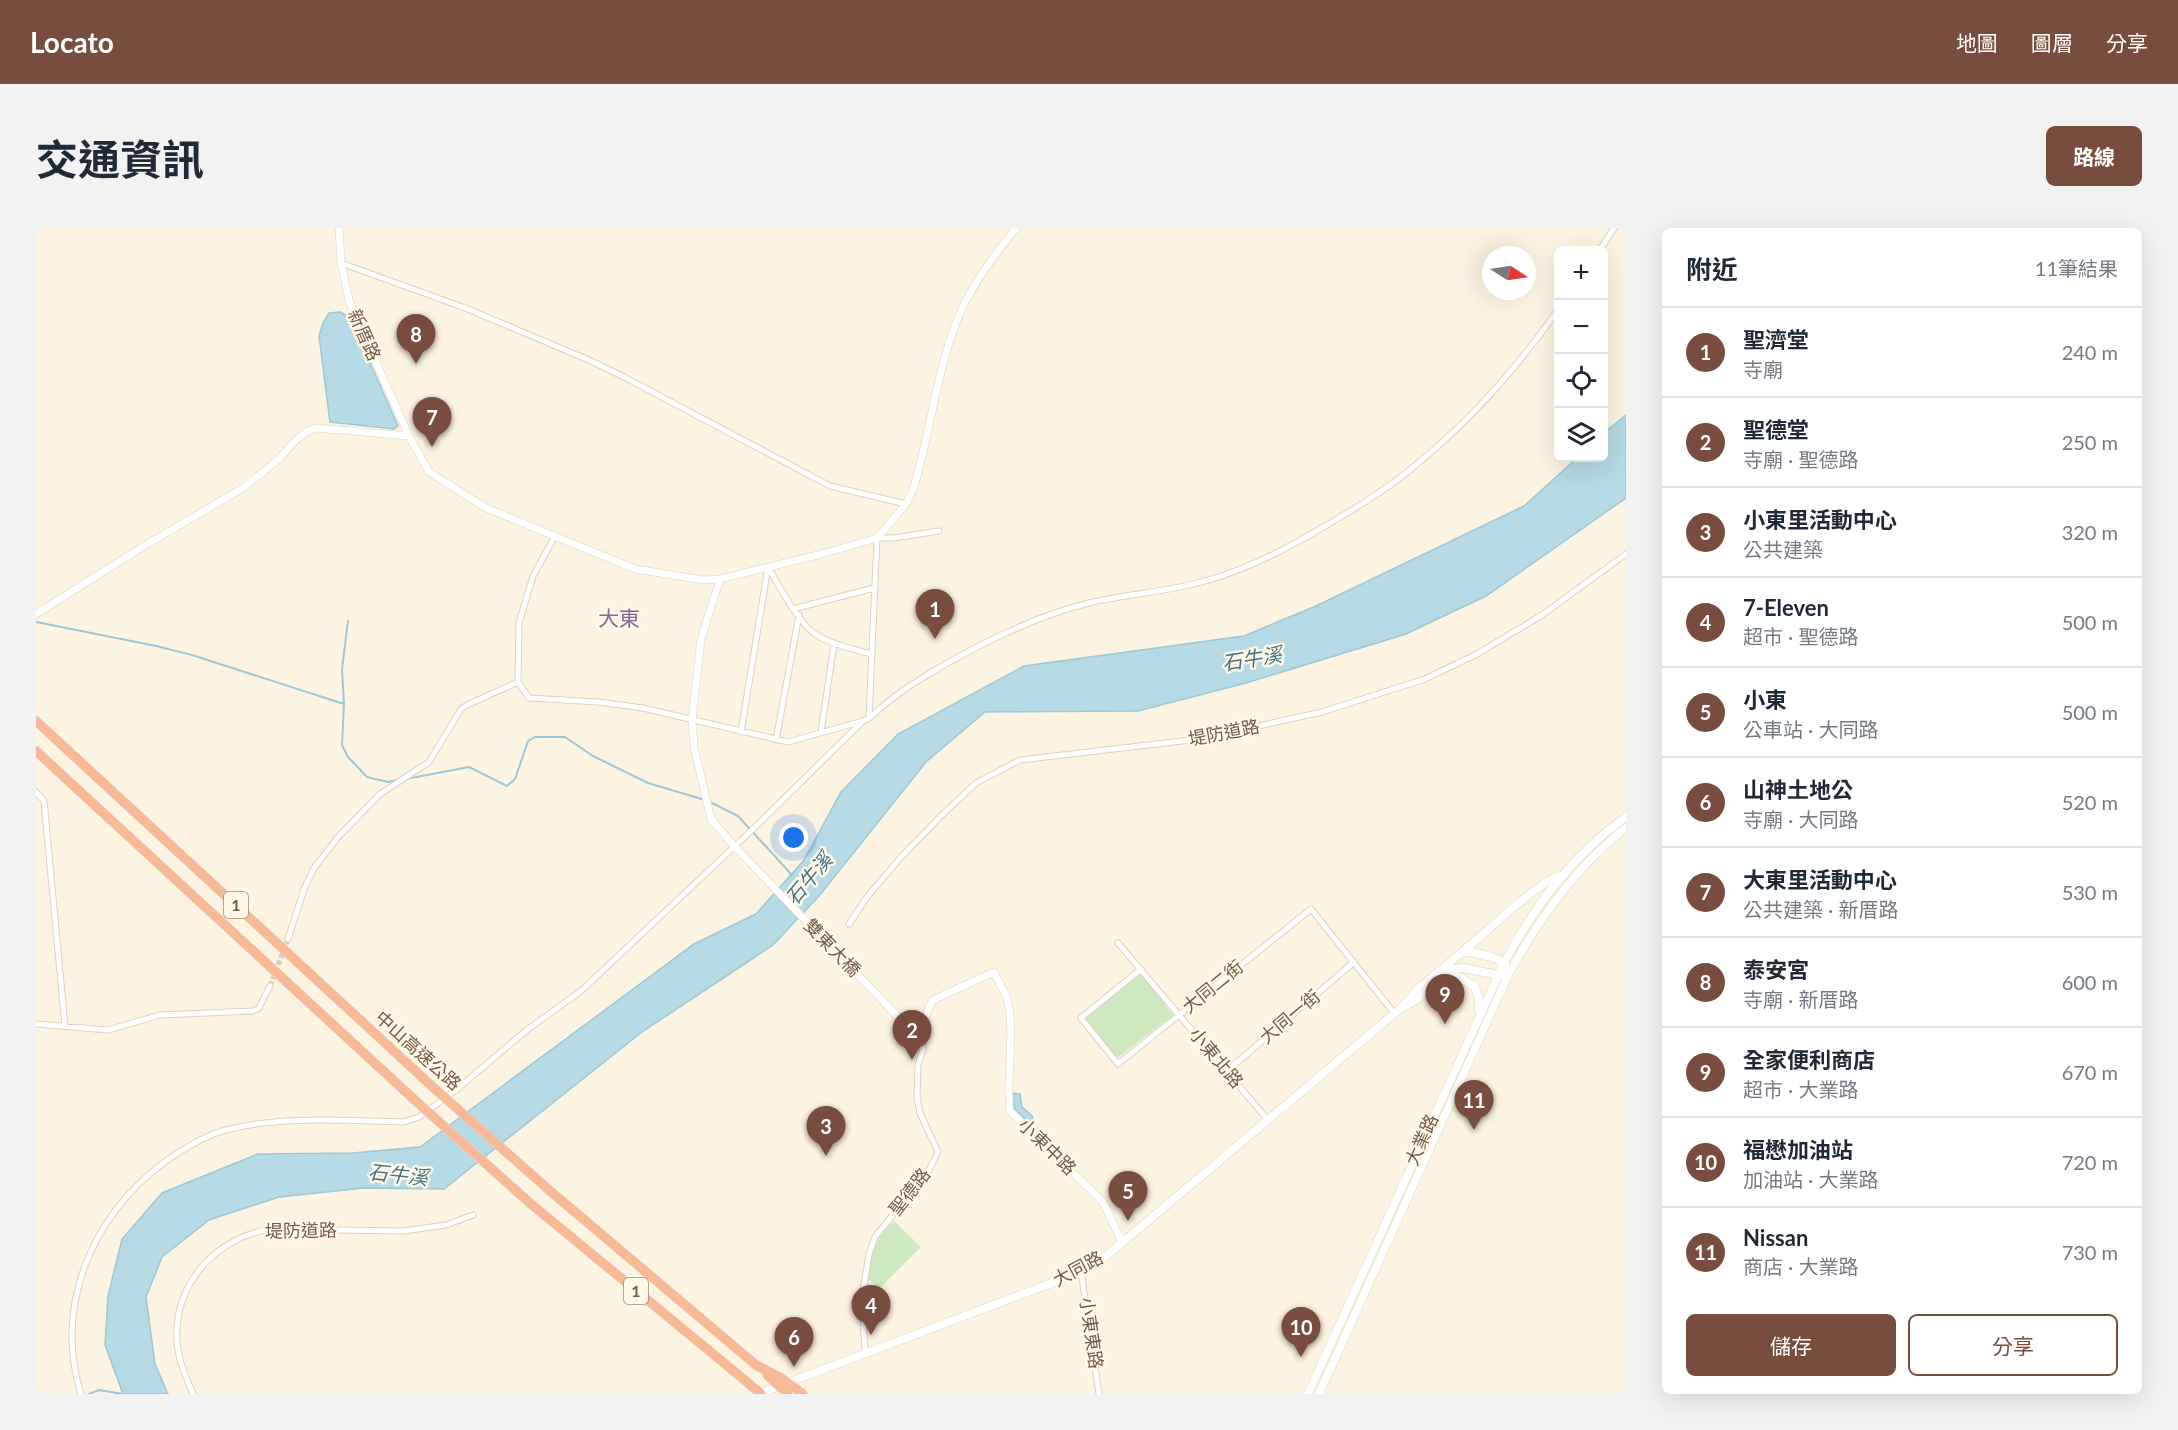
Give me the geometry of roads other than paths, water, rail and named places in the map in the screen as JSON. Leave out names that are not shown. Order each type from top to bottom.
[{"type":"highway","name":"中山高速公路","points":[[36,721],[435,1089],[549,1190],[788,1394]]},
{"type":"highway","name":"中山高速公路","points":[[36,751],[531,1204],[760,1394]]},
{"type":"highway","points":[[756,1365],[781,1378],[803,1394]]},
{"type":"main road","name":"大業路","points":[[1308,1394],[1504,963],[1537,907],[1561,876],[1599,838],[1626,817]]},
{"type":"main road","name":"大業路","points":[[1318,1394],[1509,973],[1535,927],[1560,893],[1575,875],[1626,828]]},
{"type":"main road","name":"大同路","points":[[1398,1011],[1418,989],[1536,890],[1561,876]]},
{"type":"main road","points":[[1461,953],[1482,954],[1504,963],[1509,973]]},
{"type":"main road","name":"大同路","points":[[760,1394],[1017,1298],[1081,1271],[1122,1242],[1267,1119],[1452,969],[1462,968],[1498,975],[1509,973]]},
{"type":"main road","points":[[1443,976],[1458,977],[1475,987],[1479,1000],[1479,1015]]},
{"type":"main road","points":[[1384,1225],[1393,1229]]},
{"type":"street","name":"新厝路","points":[[339,228],[341,263],[350,304],[409,436],[429,472],[486,507],[635,569],[703,580],[720,579],[878,538]]},
{"type":"street","points":[[866,719],[878,538],[906,504],[919,471],[949,347],[961,312],[979,281],[1016,228]]},
{"type":"street","points":[[1603,246],[1614,228]]},
{"type":"street","points":[[341,263],[468,309],[591,362],[626,378],[830,486],[906,504]]},
{"type":"street","points":[[81,1394],[74,1366],[71,1331],[75,1297],[92,1247],[106,1222],[123,1201],[151,1173],[178,1152],[225,1130],[294,1119],[404,1122],[419,1117],[456,1090],[528,1029],[581,991],[866,719],[907,687],[966,654],[1018,629],[1087,603],[1203,582],[1246,567],[1300,541],[1359,506],[1411,470],[1485,399],[1539,337],[1554,316]]},
{"type":"street","points":[[36,614],[144,546],[243,488],[264,473],[308,431],[328,428],[409,436]]},
{"type":"street","points":[[878,538],[894,538],[939,531]]},
{"type":"street","points":[[555,536],[533,576],[519,623],[519,682],[529,698],[598,702],[643,708],[776,740],[795,741],[866,719]]},
{"type":"street","name":"堤防道路","points":[[849,924],[902,856],[942,815],[976,783],[1020,760],[1199,739],[1322,712],[1425,679],[1477,654],[1542,615],[1626,554]]},
{"type":"street","points":[[768,567],[793,609],[815,634],[834,644],[871,654]]},
{"type":"street","points":[[741,732],[768,567]]},
{"type":"street","name":"雙東大橋","points":[[720,579],[701,639],[692,720],[694,747],[711,819],[734,846],[908,1027],[919,1030]]},
{"type":"street","points":[[793,609],[874,588]]},
{"type":"street","points":[[776,740],[799,615]]},
{"type":"street","points":[[821,732],[834,644]]},
{"type":"street","points":[[288,939],[304,889],[314,868],[362,810],[380,794],[429,762],[461,709],[519,682]]},
{"type":"street","points":[[36,792],[44,801],[64,1026]]},
{"type":"street","name":"大同二街","points":[[1141,969],[1081,1018],[1118,1064],[1311,909],[1398,1011]]},
{"type":"street","name":"小東北路","points":[[1118,943],[1267,1119]]},
{"type":"street","name":"大同一街","points":[[1227,1071],[1354,962]]},
{"type":"street","name":"小東中路","points":[[919,1030],[927,1008],[933,1000],[994,972],[1008,1002],[1011,1040],[1008,1088],[1010,1111],[1103,1203],[1122,1242]]},
{"type":"street","points":[[36,1024],[108,1030],[160,1015],[253,1011],[259,1008],[270,986]]},
{"type":"street","name":"聖德路","points":[[865,1353],[862,1297],[869,1254],[875,1237],[930,1170],[938,1152],[920,1113],[917,1097],[918,1065],[923,1049],[919,1030]]},
{"type":"street","name":"堤防道路","points":[[193,1394],[180,1362],[177,1341],[178,1321],[185,1296],[193,1279],[211,1256],[227,1244],[253,1232],[272,1229],[403,1231],[446,1225],[473,1215]]},
{"type":"street","name":"小東東路","points":[[1081,1271],[1099,1394]]},
{"type":"water","points":[[340,312],[350,317],[398,426],[394,429],[330,422],[319,336],[329,313]]},
{"type":"water","name":"石牛溪","points":[[1626,415],[1626,498],[1486,596],[1406,634],[1246,683],[1138,711],[985,712],[926,762],[819,896],[773,945],[642,1032],[444,1189],[364,1188],[279,1197],[209,1220],[162,1257],[146,1297],[155,1364],[168,1394],[123,1394],[105,1345],[108,1296],[122,1239],[162,1193],[258,1154],[353,1153],[420,1147],[694,944],[756,914],[804,860],[841,792],[898,734],[1024,666],[1244,636],[1316,606],[1524,506],[1573,462],[1608,462],[1608,430]]},
{"type":"water","points":[[1011,1093],[1020,1094],[1022,1107],[1034,1121],[1029,1123],[1015,1109]]},
{"type":"waterway","points":[[344,704],[342,669],[348,621]]},
{"type":"waterway","points":[[36,622],[192,655],[344,704],[342,745],[348,757],[367,777],[388,782],[397,780]]},
{"type":"waterway","points":[[406,779],[469,767],[507,786],[515,779],[528,741],[535,737],[565,737],[593,756],[648,783],[705,800]]},
{"type":"waterway","name":"石牛溪","points":[[710,802],[738,816],[792,875]]},
{"type":"waterway","points":[[89,1394],[99,1390],[123,1394]]},
{"type":"tunnel","points":[[270,986],[288,939]]},
{"type":"place","name":"泰安宮","points":[[416,364]]},
{"type":"place","name":"大東里活動中心","points":[[432,447]]},
{"type":"place","name":"聖濟堂","points":[[935,639]]},
{"type":"place","name":"全家便利商店","points":[[1445,1024]]},
{"type":"place","name":"聖德堂","points":[[912,1060]]},
{"type":"place","name":"Nissan","points":[[1474,1130]]},
{"type":"place","name":"小東里活動中心","points":[[826,1156]]},
{"type":"place","name":"小東","points":[[1128,1221]]},
{"type":"place","name":"7-Eleven","points":[[871,1335]]},
{"type":"place","name":"福懋加油站","points":[[1301,1357]]},
{"type":"place","name":"山神土地公","points":[[794,1367]]},
{"type":"district","name":"大東","points":[[619,619]]}]
